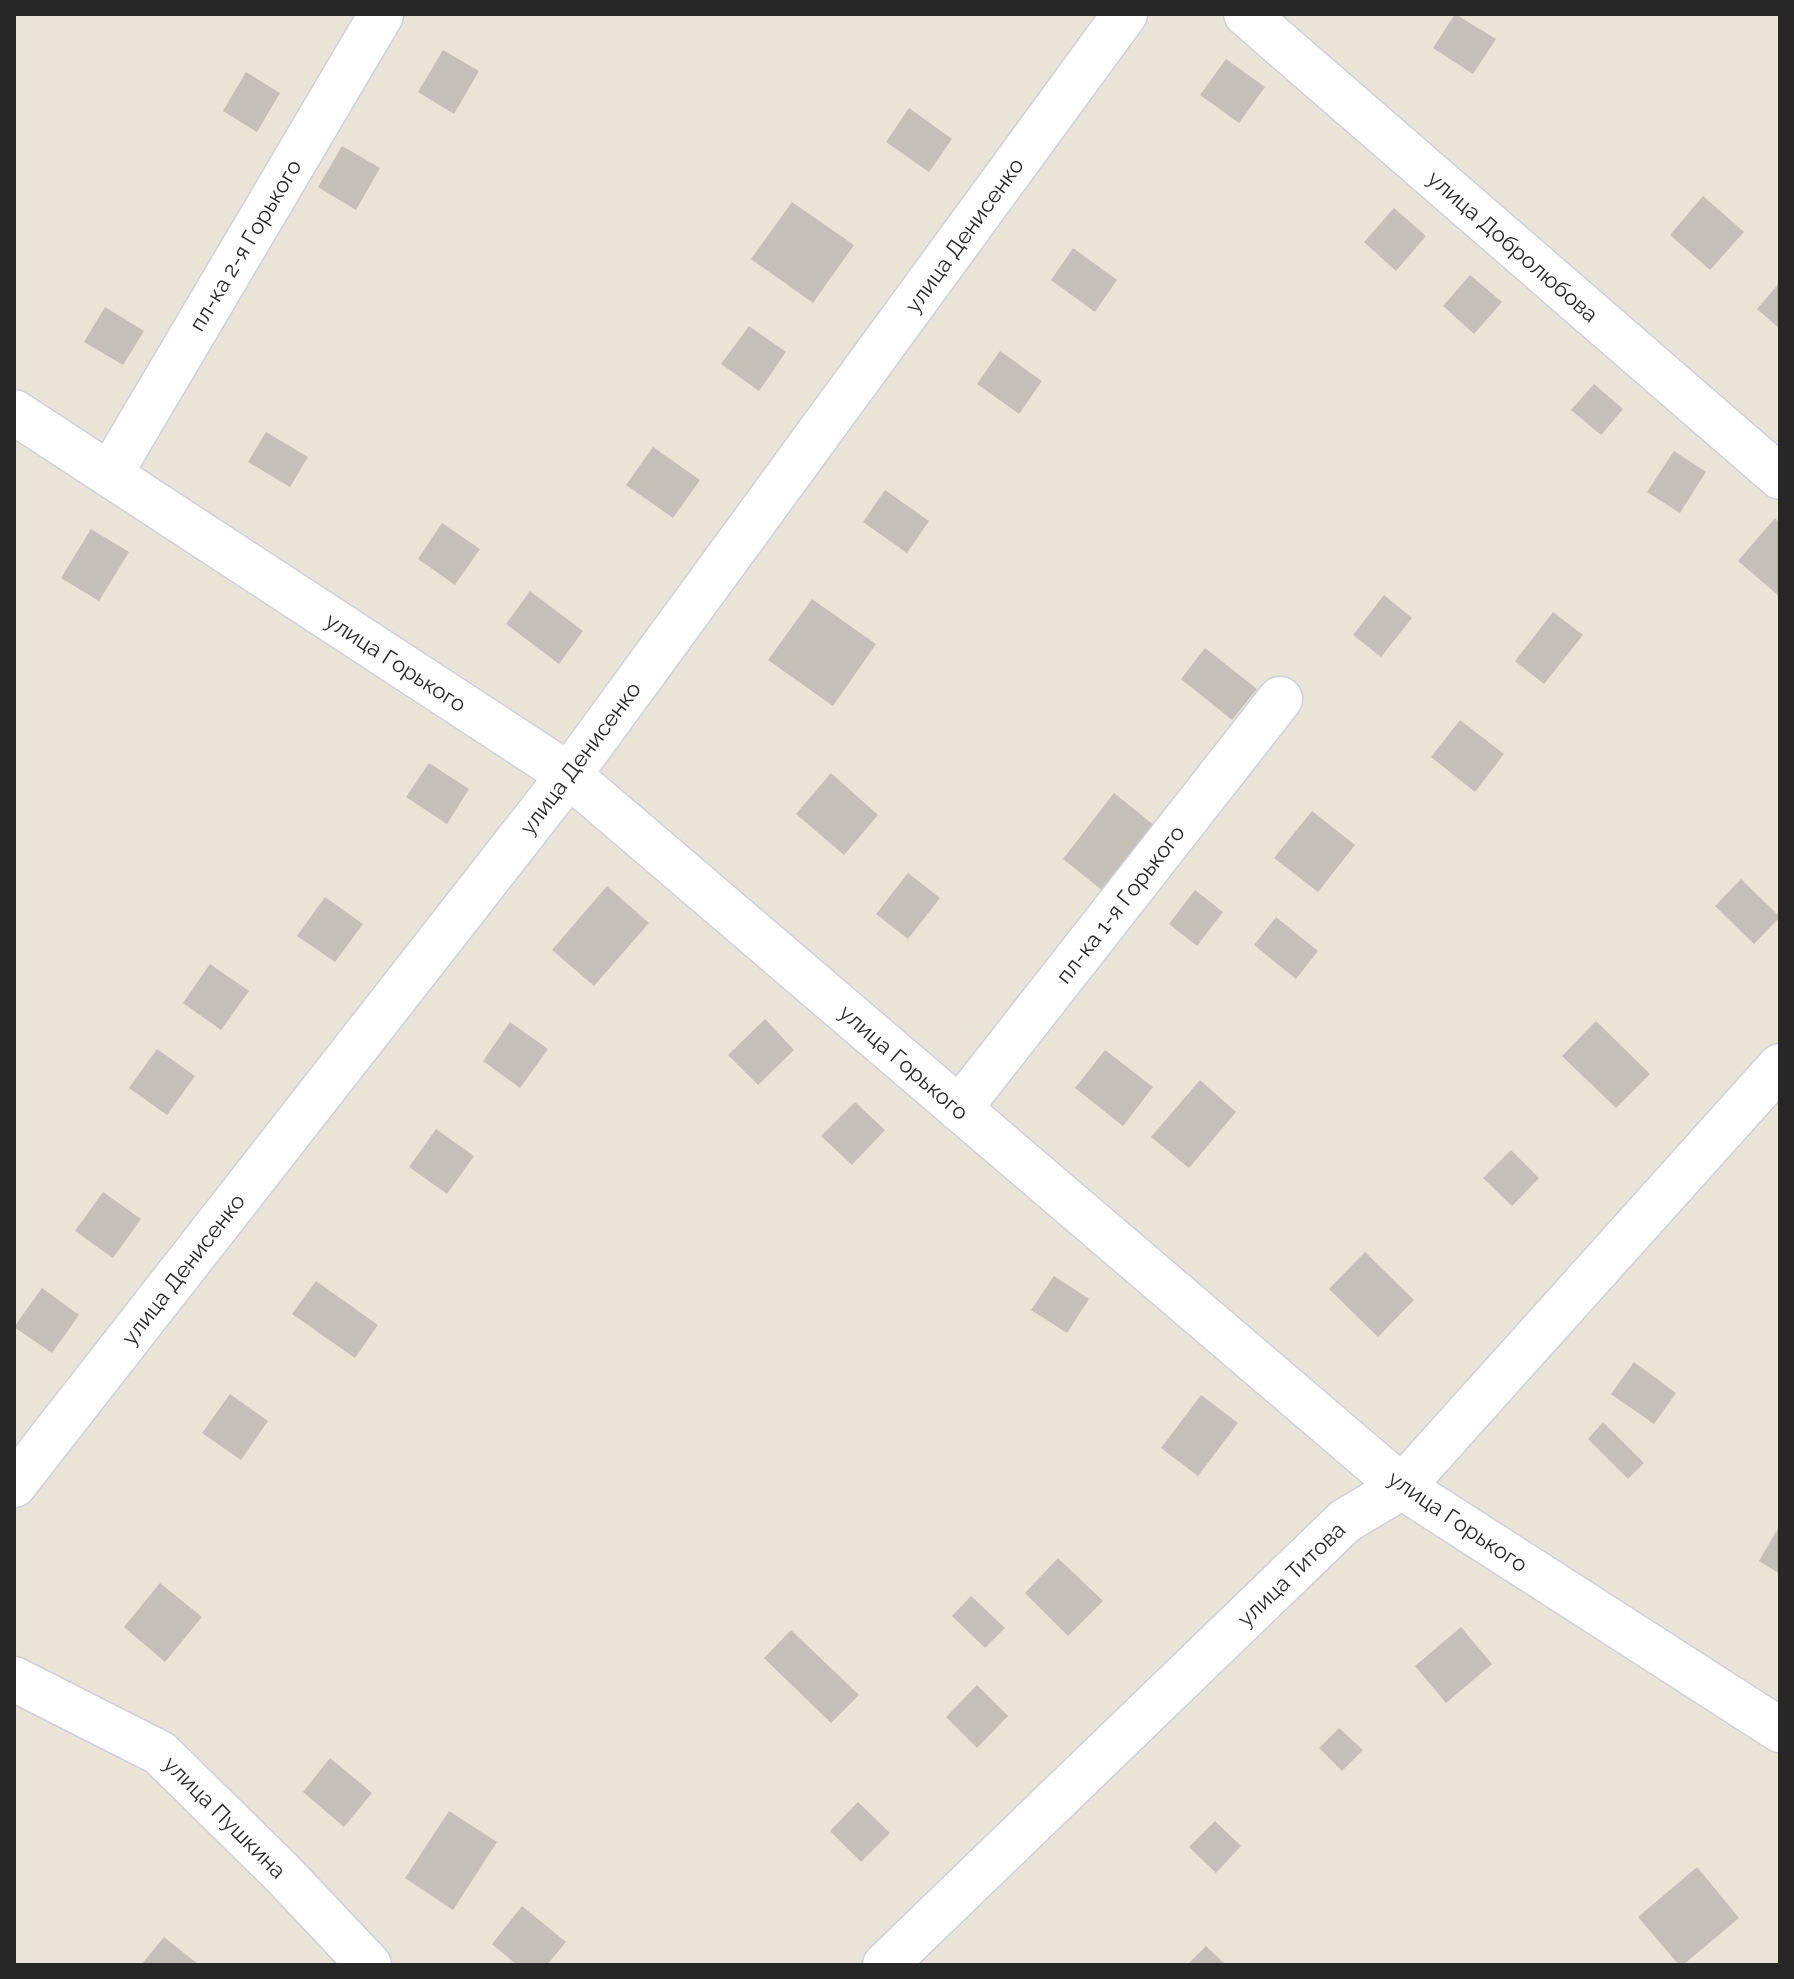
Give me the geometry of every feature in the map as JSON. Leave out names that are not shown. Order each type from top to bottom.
[{"type":"street","name":"улица Денисенко","points":[[14,1485],[569,775],[1125,14]]},
{"type":"street","name":"улица Добролюбова","points":[[1246,14],[1780,477]]},
{"type":"street","name":"пл-ка 2-я Горького","points":[[110,474],[381,15]]},
{"type":"street","name":"улица Горького","points":[[14,412],[569,775],[1402,1487],[1780,1730]]},
{"type":"street","name":"пл-ка 1-я Горького","points":[[959,1109],[1280,699]]},
{"type":"street","name":"улица Титова","points":[[885,1965],[1345,1521],[1402,1487],[1780,1066]]},
{"type":"street","name":"улица Пушкина","points":[[14,1679],[160,1753],[284,1875],[369,1965]]},
{"type":"building","points":[[1455,14],[1496,39],[1473,74],[1433,48]]},
{"type":"building","points":[[443,50],[479,71],[454,114],[418,92]]},
{"type":"building","points":[[1226,59],[1265,87],[1239,123],[1200,95]]},
{"type":"building","points":[[246,72],[280,93],[257,132],[223,111]]},
{"type":"building","points":[[909,108],[952,139],[929,172],[886,142]]},
{"type":"building","points":[[342,146],[380,168],[356,210],[318,187]]},
{"type":"building","points":[[1703,196],[1744,232],[1710,270],[1670,235]]},
{"type":"building","points":[[792,202],[854,245],[813,303],[751,259]]},
{"type":"building","points":[[1394,208],[1426,236],[1396,271],[1364,242]]},
{"type":"building","points":[[1073,248],[1117,280],[1095,312],[1051,280]]},
{"type":"building","points":[[1470,275],[1502,302],[1474,334],[1443,306]]},
{"type":"building","points":[[1780,282],[1780,329],[1757,309]]},
{"type":"building","points":[[105,307],[144,331],[123,365],[84,342]]},
{"type":"building","points":[[749,326],[786,352],[759,391],[721,364]]},
{"type":"building","points":[[1000,351],[1042,381],[1019,414],[977,384]]},
{"type":"building","points":[[1594,384],[1623,409],[1601,435],[1571,410]]},
{"type":"building","points":[[266,432],[308,457],[290,487],[248,462]]},
{"type":"building","points":[[653,447],[700,480],[673,518],[626,485]]},
{"type":"building","points":[[1674,451],[1706,472],[1680,513],[1647,492]]},
{"type":"building","points":[[885,490],[929,521],[907,553],[863,522]]},
{"type":"building","points":[[1775,518],[1780,523],[1780,597],[1738,561]]},
{"type":"building","points":[[442,523],[480,549],[455,585],[418,559]]},
{"type":"building","points":[[91,529],[129,552],[99,601],[61,578]]},
{"type":"building","points":[[530,591],[583,631],[559,664],[506,624]]},
{"type":"building","points":[[1384,595],[1412,618],[1381,657],[1353,635]]},
{"type":"building","points":[[812,599],[876,644],[833,706],[768,660]]},
{"type":"building","points":[[1553,612],[1583,635],[1544,684],[1515,661]]},
{"type":"building","points":[[1205,648],[1257,689],[1232,720],[1181,679]]},
{"type":"building","points":[[1460,720],[1504,754],[1475,792],[1431,757]]},
{"type":"building","points":[[429,763],[469,789],[447,824],[406,797]]},
{"type":"building","points":[[831,773],[878,815],[844,855],[796,814]]},
{"type":"building","points":[[1114,793],[1155,826],[1103,891],[1063,859]]},
{"type":"building","points":[[1312,811],[1355,845],[1318,892],[1274,858]]},
{"type":"building","points":[[908,873],[940,898],[908,939],[876,914]]},
{"type":"building","points":[[1741,879],[1780,917],[1754,944],[1715,906]]},
{"type":"building","points":[[607,886],[649,923],[594,986],[552,950]]},
{"type":"building","points":[[1195,890],[1223,912],[1197,946],[1169,924]]},
{"type":"building","points":[[325,897],[363,924],[335,962],[297,936]]},
{"type":"building","points":[[1276,917],[1318,951],[1296,979],[1254,945]]},
{"type":"building","points":[[210,964],[249,991],[221,1030],[183,1003]]},
{"type":"building","points":[[765,1019],[794,1050],[758,1085],[728,1055]]},
{"type":"building","points":[[1596,1021],[1650,1074],[1616,1108],[1562,1056]]},
{"type":"building","points":[[510,1022],[548,1049],[520,1088],[483,1061]]},
{"type":"building","points":[[157,1049],[195,1076],[167,1115],[129,1088]]},
{"type":"building","points":[[1105,1050],[1153,1087],[1123,1126],[1075,1088]]},
{"type":"building","points":[[1200,1080],[1236,1112],[1189,1168],[1151,1137]]},
{"type":"building","points":[[855,1102],[885,1130],[852,1165],[821,1136]]},
{"type":"building","points":[[436,1129],[474,1156],[447,1194],[409,1167]]},
{"type":"building","points":[[1511,1150],[1539,1178],[1512,1206],[1483,1178]]},
{"type":"building","points":[[103,1192],[141,1219],[113,1258],[75,1231]]},
{"type":"building","points":[[1365,1252],[1414,1300],[1378,1337],[1329,1289]]},
{"type":"building","points":[[1054,1276],[1089,1299],[1067,1333],[1031,1310]]},
{"type":"building","points":[[316,1281],[378,1325],[355,1358],[292,1314]]},
{"type":"building","points":[[42,1288],[79,1315],[52,1353],[14,1327]]},
{"type":"building","points":[[1634,1362],[1676,1393],[1654,1424],[1611,1394]]},
{"type":"building","points":[[230,1394],[268,1421],[241,1460],[202,1433]]},
{"type":"building","points":[[1201,1395],[1238,1423],[1198,1476],[1161,1448]]},
{"type":"building","points":[[1603,1422],[1644,1463],[1628,1479],[1588,1439]]},
{"type":"building","points":[[1780,1525],[1780,1574],[1759,1561]]},
{"type":"building","points":[[1058,1558],[1103,1601],[1068,1636],[1025,1593]]},
{"type":"building","points":[[160,1583],[202,1617],[165,1662],[124,1627]]},
{"type":"building","points":[[971,1596],[1005,1628],[985,1648],[952,1616]]},
{"type":"building","points":[[1461,1627],[1492,1664],[1446,1703],[1415,1666]]},
{"type":"building","points":[[791,1630],[859,1695],[831,1723],[764,1658]]},
{"type":"building","points":[[977,1685],[1008,1716],[977,1748],[946,1717]]},
{"type":"building","points":[[1339,1728],[1363,1750],[1342,1771],[1319,1748]]},
{"type":"building","points":[[330,1758],[372,1793],[344,1827],[303,1792]]},
{"type":"building","points":[[858,1802],[890,1833],[861,1862],[830,1831]]},
{"type":"building","points":[[449,1811],[497,1842],[453,1910],[405,1878]]},
{"type":"building","points":[[1215,1821],[1241,1846],[1216,1873],[1189,1847]]},
{"type":"building","points":[[1697,1867],[1739,1918],[1683,1965],[1679,1965],[1638,1917]]},
{"type":"building","points":[[522,1906],[566,1942],[547,1965],[517,1965],[492,1944]]},
{"type":"building","points":[[164,1937],[199,1965],[141,1965]]},
{"type":"building","points":[[1206,1946],[1226,1965],[1187,1965]]}]
